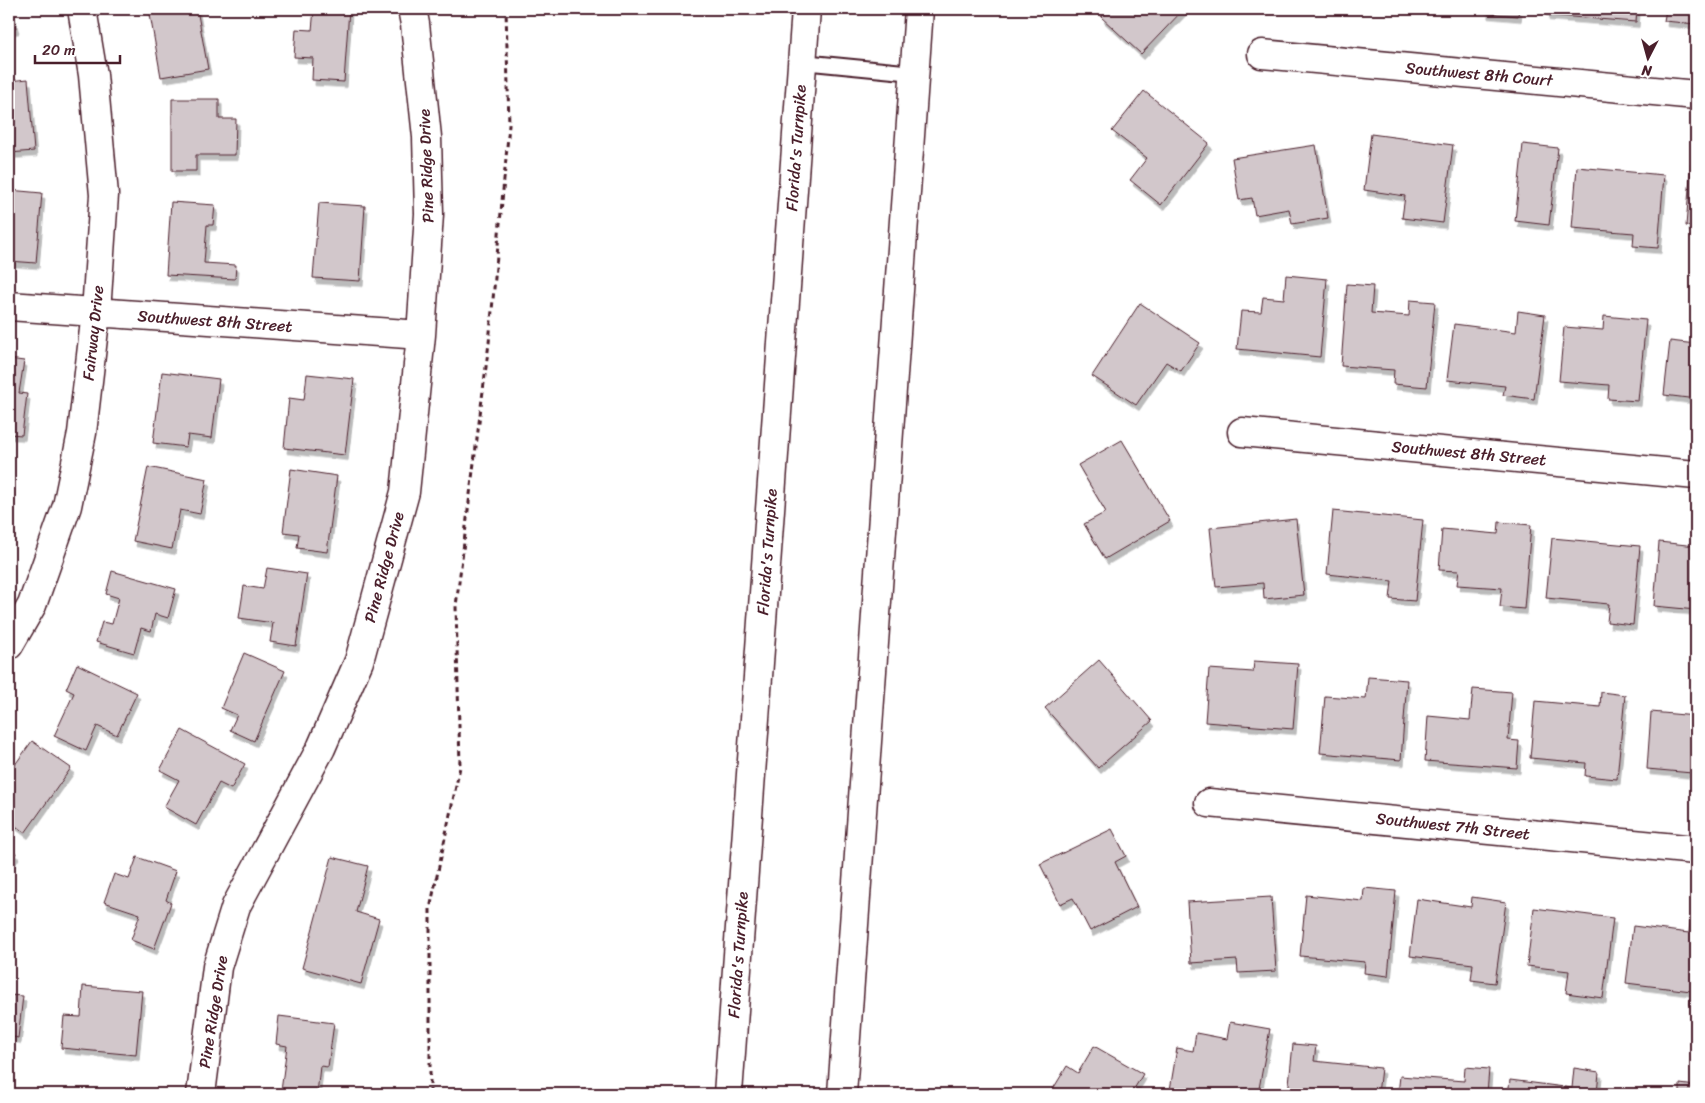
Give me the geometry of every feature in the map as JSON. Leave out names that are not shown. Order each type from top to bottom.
[{"type":"main road","name":"Fairway Drive","points":[[9,645],[32,605],[67,506],[82,433],[96,312],[104,195],[94,75],[82,9]]},
{"type":"main road","name":"Pine Ridge Drive","points":[[201,1094],[217,967],[236,906],[321,748],[359,661],[405,492],[421,335],[429,214],[427,137],[412,9]]},
{"type":"main road","name":"Florida's Turnpike","points":[[728,1094],[806,9]]},
{"type":"main road","points":[[842,1094],[919,9]]},
{"type":"main road","name":"Southwest 8th Court","points":[[1262,54],[1696,95]]},
{"type":"main road","name":"Southwest 8th Street","points":[[9,306],[421,335]]},
{"type":"main road","name":"Southwest 8th Street","points":[[1242,432],[1696,475]]},
{"type":"main road","name":"Southwest 7th Street","points":[[1209,803],[1696,850]]},
{"type":"lane","points":[[802,62],[914,73]]},
{"type":"path","points":[[430,1094],[430,909],[460,767],[456,606],[489,343],[509,125],[506,9]]},
{"type":"building","points":[[9,9],[11,9],[16,28],[9,30]]},
{"type":"building","points":[[149,9],[197,9],[208,69],[161,77]]},
{"type":"building","points":[[314,9],[349,9],[344,82],[312,80],[313,58],[294,57],[296,29],[312,30]]},
{"type":"building","points":[[1108,9],[1184,9],[1141,54],[1101,17]]},
{"type":"building","points":[[1485,9],[1519,9],[1518,16],[1485,13]]},
{"type":"building","points":[[1547,9],[1637,9],[1636,22],[1546,15]]},
{"type":"building","points":[[1666,9],[1696,9],[1696,24],[1664,21]]},
{"type":"building","points":[[28,79],[34,151],[9,153],[9,81]]},
{"type":"building","points":[[1144,91],[1209,143],[1161,205],[1130,180],[1147,158],[1112,131]]},
{"type":"building","points":[[172,99],[219,99],[219,119],[236,119],[235,155],[196,155],[196,171],[172,171]]},
{"type":"building","points":[[1371,134],[1453,145],[1443,223],[1402,218],[1405,196],[1364,190]]},
{"type":"building","points":[[1523,144],[1558,148],[1549,225],[1515,221]]},
{"type":"building","points":[[1316,145],[1328,218],[1292,224],[1289,209],[1255,215],[1252,198],[1239,200],[1232,158]]},
{"type":"building","points":[[1691,164],[1696,165],[1696,227],[1686,226]]},
{"type":"building","points":[[1577,167],[1664,175],[1658,248],[1633,246],[1634,233],[1572,228]]},
{"type":"building","points":[[9,190],[42,193],[36,263],[9,261]]},
{"type":"building","points":[[171,202],[215,205],[213,225],[207,225],[204,263],[236,265],[235,279],[166,275]]},
{"type":"building","points":[[319,203],[365,206],[360,281],[313,278]]},
{"type":"building","points":[[1286,275],[1327,279],[1320,357],[1237,349],[1241,311],[1261,312],[1263,297],[1284,299]]},
{"type":"building","points":[[1347,284],[1373,286],[1371,313],[1409,316],[1410,300],[1435,302],[1427,387],[1393,384],[1394,370],[1341,366]]},
{"type":"building","points":[[1140,303],[1200,343],[1181,371],[1166,362],[1136,405],[1092,376]]},
{"type":"building","points":[[1518,311],[1545,315],[1534,399],[1503,395],[1505,386],[1447,380],[1454,324],[1516,332]]},
{"type":"building","points":[[1604,316],[1646,320],[1638,401],[1608,399],[1609,385],[1559,381],[1564,327],[1603,330]]},
{"type":"building","points":[[1670,341],[1696,344],[1696,399],[1664,395]]},
{"type":"building","points":[[9,359],[24,361],[19,393],[27,394],[22,435],[9,434]]},
{"type":"building","points":[[162,372],[219,379],[212,438],[188,435],[186,447],[153,443]]},
{"type":"building","points":[[307,374],[354,379],[345,455],[284,448],[289,398],[304,400]]},
{"type":"building","points":[[1122,440],[1170,521],[1105,559],[1084,524],[1106,512],[1078,465]]},
{"type":"building","points":[[148,467],[207,479],[200,514],[180,510],[172,549],[133,541]]},
{"type":"building","points":[[291,469],[337,476],[327,552],[297,548],[299,534],[283,532]]},
{"type":"building","points":[[1333,511],[1423,520],[1415,601],[1390,599],[1392,581],[1327,574]]},
{"type":"building","points":[[1296,519],[1304,595],[1264,599],[1263,583],[1216,587],[1210,528]]},
{"type":"building","points":[[1499,522],[1531,525],[1524,609],[1500,607],[1502,588],[1457,585],[1459,571],[1439,570],[1442,529],[1498,534]]},
{"type":"building","points":[[1552,538],[1640,546],[1633,625],[1607,622],[1609,604],[1546,598]]},
{"type":"building","points":[[1659,542],[1696,546],[1696,610],[1654,606]]},
{"type":"building","points":[[267,568],[307,574],[296,646],[270,642],[273,623],[239,618],[244,586],[263,589]]},
{"type":"building","points":[[112,571],[176,589],[168,618],[155,614],[151,631],[141,628],[134,653],[96,642],[102,622],[112,624],[119,598],[106,594]]},
{"type":"building","points":[[244,653],[285,671],[254,741],[230,730],[237,715],[221,708]]},
{"type":"building","points":[[1099,660],[1152,721],[1098,768],[1045,708]]},
{"type":"building","points":[[1254,661],[1298,664],[1293,729],[1205,722],[1209,669],[1253,672]]},
{"type":"building","points":[[77,664],[137,693],[117,735],[97,726],[86,751],[54,736],[74,693],[66,689]]},
{"type":"building","points":[[1368,677],[1407,680],[1401,760],[1320,753],[1325,696],[1366,699]]},
{"type":"building","points":[[1473,689],[1512,692],[1508,740],[1519,741],[1517,768],[1425,761],[1428,716],[1470,720]]},
{"type":"building","points":[[1601,692],[1625,695],[1617,779],[1585,776],[1586,763],[1530,758],[1535,701],[1600,707]]},
{"type":"building","points":[[1651,712],[1696,716],[1696,789],[1691,789],[1692,773],[1647,769]]},
{"type":"building","points":[[182,730],[245,764],[231,789],[219,783],[196,825],[164,807],[179,780],[160,770]]},
{"type":"building","points":[[32,741],[71,768],[25,833],[9,821],[9,773]]},
{"type":"building","points":[[1112,829],[1126,856],[1115,862],[1137,907],[1090,931],[1073,898],[1060,904],[1040,864]]},
{"type":"building","points":[[9,849],[16,853],[9,866]]},
{"type":"building","points":[[137,857],[176,871],[166,900],[171,903],[154,949],[131,940],[140,914],[104,902],[114,874],[129,879]]},
{"type":"building","points":[[332,857],[368,866],[356,912],[379,919],[361,984],[302,968]]},
{"type":"building","points":[[1364,888],[1396,891],[1388,976],[1364,973],[1365,962],[1300,956],[1306,895],[1363,901]]},
{"type":"building","points":[[1271,897],[1276,971],[1238,973],[1237,960],[1191,963],[1187,902]]},
{"type":"building","points":[[1472,897],[1506,902],[1495,983],[1471,980],[1473,964],[1410,956],[1417,899],[1471,907]]},
{"type":"building","points":[[1534,908],[1613,918],[1603,998],[1566,993],[1569,971],[1527,966]]},
{"type":"building","points":[[1690,921],[1696,922],[1696,1006],[1690,1005],[1691,991],[1626,983],[1633,926],[1689,933]]},
{"type":"building","points":[[83,986],[142,991],[136,1055],[61,1048],[64,1016],[81,1017]]},
{"type":"building","points":[[9,995],[23,996],[18,1038],[9,1036]]},
{"type":"building","points":[[279,1016],[334,1023],[328,1067],[320,1066],[317,1094],[281,1091],[287,1046],[276,1044]]},
{"type":"building","points":[[1230,1022],[1270,1029],[1258,1094],[1194,1094],[1170,1090],[1177,1048],[1193,1051],[1196,1033],[1227,1039]]},
{"type":"building","points":[[1293,1044],[1316,1046],[1314,1061],[1381,1068],[1378,1094],[1288,1094]]},
{"type":"building","points":[[1094,1046],[1143,1074],[1131,1094],[1050,1094],[1067,1066],[1078,1073]]},
{"type":"building","points":[[1465,1067],[1489,1069],[1487,1094],[1398,1094],[1400,1076],[1464,1081]]},
{"type":"building","points":[[1574,1068],[1599,1072],[1597,1094],[1508,1094],[1510,1080],[1572,1088]]},
{"type":"building","points":[[1680,1084],[1696,1086],[1696,1094],[1680,1094]]}]
